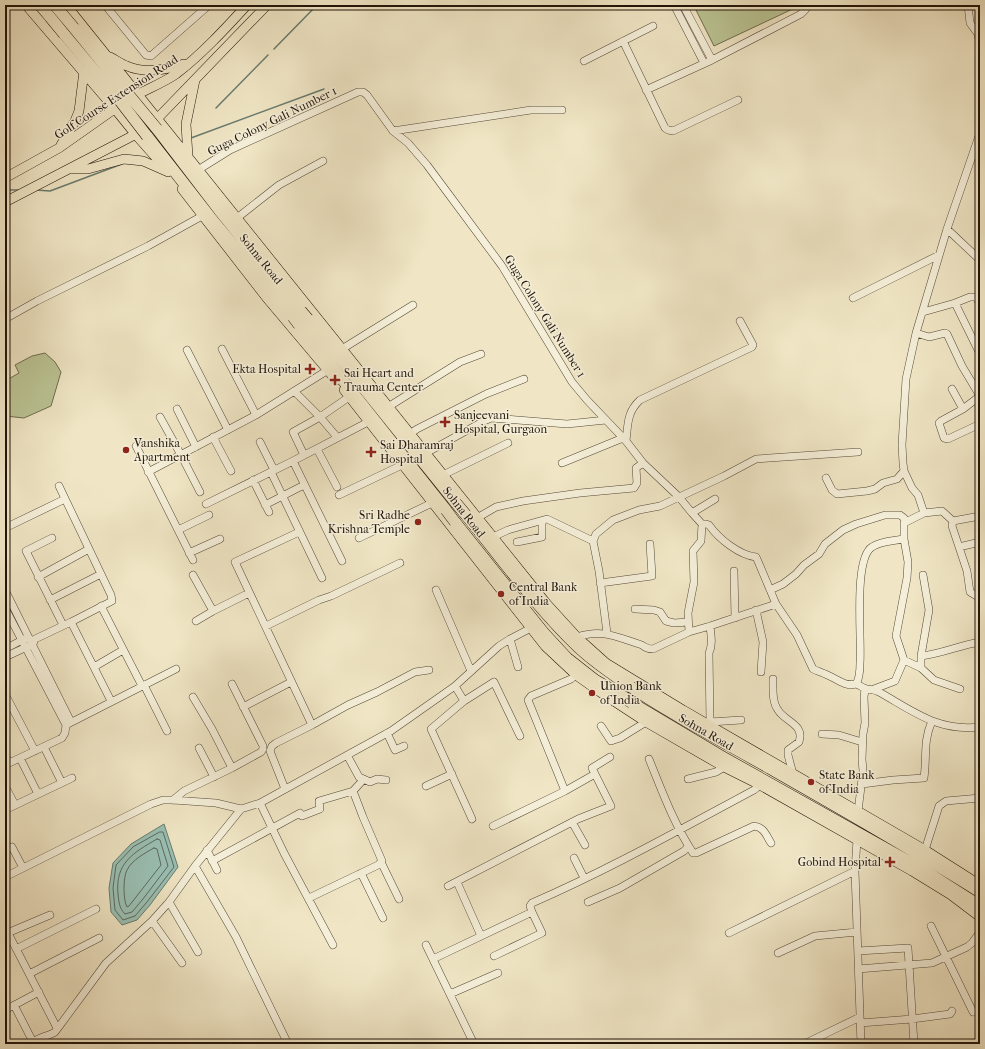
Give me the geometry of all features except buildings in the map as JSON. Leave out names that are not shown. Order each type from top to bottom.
[{"type":"highway","name":"Sohna Road","points":[[40,5],[60,10],[69,31],[125,99],[147,136],[210,217],[300,318],[463,507],[550,620],[579,648],[603,668],[636,688],[657,704],[922,856],[980,892]]},
{"type":"highway","name":"Sohna Road","points":[[125,99],[158,125],[219,210],[449,517],[542,632],[568,658],[626,702],[917,866],[980,906]]},
{"type":"main road","points":[[26,5],[84,71],[125,99]]},
{"type":"main road","name":"Golf Course Extension Road","points":[[5,178],[59,148],[125,99],[175,74],[189,63],[226,28],[247,5]]},
{"type":"main road","points":[[5,202],[158,125],[195,80],[266,5]]},
{"type":"main road","points":[[49,31],[60,10],[104,53],[127,66],[137,70],[167,70],[189,63]]},
{"type":"main road","points":[[104,53],[125,99],[136,135],[170,173],[202,216],[300,318],[342,349],[443,475],[463,507],[477,518],[550,608],[576,637],[636,688],[709,724],[925,850],[980,885]]},
{"type":"main road","points":[[59,148],[80,111],[84,71]]},
{"type":"main road","points":[[188,157],[186,124],[195,80]]},
{"type":"main road","points":[[158,125],[188,157],[237,218],[300,318],[328,370],[432,503],[449,517],[545,646],[576,675],[600,692],[626,702],[646,722],[724,767],[760,785],[857,840],[951,896],[980,916]]},
{"type":"main road","points":[[71,169],[88,169],[124,159],[143,161],[170,173]]},
{"type":"main road","points":[[449,517],[463,507]]},
{"type":"main road","points":[[626,702],[636,688]]},
{"type":"street","points":[[105,5],[148,56],[151,56],[209,5]]},
{"type":"street","points":[[674,5],[704,63]]},
{"type":"street","points":[[683,5],[712,60]]},
{"type":"street","points":[[646,90],[712,60],[801,14],[806,9],[805,5]]},
{"type":"street","points":[[968,5],[970,23],[978,34],[980,45]]},
{"type":"street","points":[[584,60],[653,26]]},
{"type":"street","points":[[623,41],[665,128],[668,130],[673,131],[738,100]]},
{"type":"street","name":"Guga Colony Gali Number 1","points":[[198,170],[230,150],[358,92],[363,92],[367,95],[393,131],[408,143],[427,165],[502,266],[567,374],[587,400],[625,439],[643,463],[679,497],[702,524],[709,525],[722,540],[747,556],[756,557],[776,604],[797,635],[813,669],[842,683],[856,684],[865,688],[874,689]]},
{"type":"street","points":[[393,131],[531,110],[562,110]]},
{"type":"street","points":[[924,513],[918,496],[912,488],[904,471],[902,445],[906,379],[916,333],[947,229],[980,132]]},
{"type":"street","points":[[237,218],[278,185],[323,161]]},
{"type":"street","points":[[5,319],[37,301],[148,246],[202,216]]},
{"type":"street","points":[[947,229],[980,260]]},
{"type":"street","points":[[853,298],[940,255]]},
{"type":"street","points":[[923,312],[973,297],[980,303]]},
{"type":"street","points":[[955,303],[980,354]]},
{"type":"street","points":[[342,349],[413,305]]},
{"type":"street","points":[[562,463],[625,439],[630,412],[640,400],[752,347],[753,345],[740,321]]},
{"type":"street","points":[[916,333],[929,336],[945,333],[947,334],[962,366],[980,396],[963,409],[939,422],[944,438],[948,439],[979,427]]},
{"type":"street","points":[[222,349],[256,415]]},
{"type":"street","points":[[187,350],[228,430]]},
{"type":"street","points":[[388,407],[460,362],[481,354]]},
{"type":"street","points":[[148,472],[256,415],[328,370]]},
{"type":"street","points":[[410,434],[416,429],[486,394],[524,379]]},
{"type":"street","points":[[974,384],[980,380]]},
{"type":"street","points":[[952,389],[963,409]]},
{"type":"street","points":[[294,391],[320,417],[337,437]]},
{"type":"street","points":[[304,455],[293,432],[320,417],[349,397]]},
{"type":"street","points":[[177,409],[196,447]]},
{"type":"street","points":[[160,418],[200,492]]},
{"type":"street","points":[[426,453],[491,418],[567,424],[606,420]]},
{"type":"street","points":[[206,504],[368,422]]},
{"type":"street","points":[[213,437],[231,471]]},
{"type":"street","points":[[260,442],[282,496],[322,578]]},
{"type":"street","points":[[443,475],[508,443]]},
{"type":"street","points":[[136,446],[193,560]]},
{"type":"street","points":[[317,448],[337,487]]},
{"type":"street","points":[[607,633],[600,582],[592,541],[596,534],[613,520],[639,510],[660,506],[756,459],[858,452]]},
{"type":"street","points":[[293,461],[342,561]]},
{"type":"street","points":[[477,518],[496,507],[523,501],[580,493],[634,488],[637,483],[636,468],[643,463]]},
{"type":"street","points":[[339,495],[402,465]]},
{"type":"street","points":[[826,478],[832,490],[837,494],[875,489],[883,483],[896,479],[904,471]]},
{"type":"street","points":[[253,480],[269,512]]},
{"type":"street","points":[[265,505],[304,485]]},
{"type":"street","points":[[5,649],[71,622],[112,601],[112,598],[60,486]]},
{"type":"street","points":[[5,528],[65,499]]},
{"type":"street","points":[[692,513],[715,499]]},
{"type":"street","points":[[359,538],[432,503]]},
{"type":"street","points":[[905,522],[924,513],[942,511],[953,521]]},
{"type":"street","points":[[178,530],[209,515]]},
{"type":"street","points":[[770,590],[783,584],[794,576],[804,565],[819,554],[825,544],[843,530],[856,524],[885,515],[900,515],[904,518],[904,539],[908,562],[907,578],[896,636],[904,660],[895,681],[874,689]]},
{"type":"street","points":[[953,521],[980,516]]},
{"type":"street","points":[[493,537],[508,530],[547,519],[592,541]]},
{"type":"street","points":[[517,542],[542,537],[542,521]]},
{"type":"street","points":[[953,521],[952,526],[967,571],[970,592],[980,598]]},
{"type":"street","points":[[688,632],[694,582],[693,551],[701,541],[702,524]]},
{"type":"street","points":[[299,532],[235,562],[312,725]]},
{"type":"street","points":[[52,538],[26,551],[63,625]]},
{"type":"street","points":[[190,553],[220,539]]},
{"type":"street","points":[[856,684],[859,678],[862,650],[860,578],[862,564],[866,553],[872,547],[883,542],[904,539]]},
{"type":"street","points":[[959,547],[980,542]]},
{"type":"street","points":[[600,582],[652,576],[650,544]]},
{"type":"street","points":[[38,577],[89,549]]},
{"type":"street","points":[[266,626],[319,600],[337,594],[400,563]]},
{"type":"street","points":[[734,571],[735,618]]},
{"type":"street","points":[[50,600],[101,574]]},
{"type":"street","points":[[193,574],[213,611]]},
{"type":"street","points":[[921,668],[921,656],[929,610],[923,575]]},
{"type":"street","points":[[5,590],[69,723]]},
{"type":"street","points":[[436,590],[471,671]]},
{"type":"street","points":[[196,621],[250,593]]},
{"type":"street","points":[[576,637],[588,633],[607,633],[641,645],[646,649],[653,649],[688,632],[776,604]]},
{"type":"street","points":[[101,606],[167,732]]},
{"type":"street","points":[[5,608],[29,640]]},
{"type":"street","points":[[635,609],[654,610],[660,612],[666,622],[688,622]]},
{"type":"street","points":[[756,610],[763,642],[761,672]]},
{"type":"street","points":[[71,622],[111,701]]},
{"type":"street","points":[[710,626],[711,649],[709,653],[709,724],[741,720]]},
{"type":"street","points":[[5,877],[151,804],[163,800],[210,802],[241,809],[260,803],[387,733],[455,686],[494,650],[510,639],[531,628]]},
{"type":"street","points":[[510,639],[518,667]]},
{"type":"street","points":[[5,657],[25,648],[29,640]]},
{"type":"street","points":[[921,656],[930,655],[964,644],[980,642]]},
{"type":"street","points":[[25,648],[69,723]]},
{"type":"street","points":[[94,667],[123,650]]},
{"type":"street","points":[[904,660],[921,668],[934,680],[960,689]]},
{"type":"street","points":[[5,755],[7,764],[44,747],[64,735],[69,723],[176,669]]},
{"type":"street","points":[[285,789],[270,751],[272,746],[348,705],[415,672],[429,670]]},
{"type":"street","points":[[565,791],[528,700],[531,696],[570,680],[576,675]]},
{"type":"street","points":[[773,679],[773,694],[777,710],[785,718],[793,722],[798,729],[800,736],[799,742],[788,750],[793,774]]},
{"type":"street","points":[[243,707],[291,682]]},
{"type":"street","points":[[472,819],[431,730],[464,700],[494,682],[520,736]]},
{"type":"street","points":[[173,800],[184,791],[232,768],[261,752],[263,749],[263,746],[232,684]]},
{"type":"street","points":[[455,686],[464,700]]},
{"type":"street","points":[[858,811],[862,784],[862,742],[865,688]]},
{"type":"street","points":[[874,689],[915,714],[932,721],[953,726],[980,727]]},
{"type":"street","points":[[5,695],[35,751]]},
{"type":"street","points":[[193,697],[212,729],[232,768]]},
{"type":"street","points":[[862,784],[924,778],[927,732],[932,721]]},
{"type":"street","points":[[601,726],[611,742],[646,722]]},
{"type":"street","points":[[387,733],[395,750],[404,746]]},
{"type":"street","points":[[822,734],[838,735],[862,742]]},
{"type":"street","points":[[44,747],[62,783]]},
{"type":"street","points":[[199,748],[214,777]]},
{"type":"street","points":[[347,755],[359,777],[363,780],[370,782],[377,779],[386,780]]},
{"type":"street","points":[[448,886],[572,822],[611,806],[592,768],[610,757]]},
{"type":"street","points":[[20,758],[38,794]]},
{"type":"street","points":[[650,759],[663,794],[688,847],[693,853],[696,853],[754,826],[759,826],[771,843]]},
{"type":"street","points":[[688,779],[716,772],[724,767]]},
{"type":"street","points":[[426,786],[452,774]]},
{"type":"street","points":[[493,826],[565,791],[595,774]]},
{"type":"street","points":[[5,810],[72,778]]},
{"type":"street","points":[[212,861],[300,813],[302,816],[320,809],[319,801],[353,791],[363,780]]},
{"type":"street","points":[[494,956],[542,933],[530,906],[532,903],[680,830],[754,790],[760,785]]},
{"type":"street","points":[[5,786],[15,805]]},
{"type":"street","points":[[353,791],[363,817],[383,859],[381,862],[399,899]]},
{"type":"street","points":[[925,850],[939,806],[946,801],[980,798]]},
{"type":"street","points":[[260,803],[272,829],[333,945]]},
{"type":"street","points":[[14,1005],[32,1043],[41,1037],[55,1032],[106,963],[152,921],[169,902],[207,850],[241,809]]},
{"type":"street","points":[[572,822],[585,845]]},
{"type":"street","points":[[857,840],[855,871],[861,1044]]},
{"type":"street","points":[[12,847],[23,868]]},
{"type":"street","points":[[588,902],[620,888],[684,851],[688,847]]},
{"type":"street","points":[[207,850],[217,870]]},
{"type":"street","points":[[574,858],[584,878]]},
{"type":"street","points":[[309,898],[381,862]]},
{"type":"street","points":[[195,866],[236,937],[288,1044]]},
{"type":"street","points":[[729,933],[855,871]]},
{"type":"street","points":[[361,873],[383,918]]},
{"type":"street","points":[[457,882],[481,936]]},
{"type":"street","points":[[169,902],[198,952]]},
{"type":"street","points":[[16,949],[96,909]]},
{"type":"street","points":[[433,959],[532,912]]},
{"type":"street","points":[[50,915],[7,933],[57,1028]]},
{"type":"street","points":[[152,921],[182,963]]},
{"type":"street","points":[[930,926],[973,1012]]},
{"type":"street","points":[[778,953],[815,936],[857,932]]},
{"type":"street","points":[[858,969],[932,963],[967,947],[980,932]]},
{"type":"street","points":[[29,974],[99,938]]},
{"type":"street","points":[[426,945],[474,1044]]},
{"type":"street","points":[[858,951],[908,948],[914,1044]]},
{"type":"street","points":[[450,994],[498,972]]},
{"type":"street","points":[[5,1010],[39,992]]},
{"type":"street","points":[[804,1044],[860,1020],[912,1019],[950,1014],[952,1011]]},
{"type":"green space","points":[[702,5],[799,6],[714,46],[695,8]]},
{"type":"green space","points":[[45,353],[55,362],[61,372],[51,406],[24,418],[5,416],[5,381],[19,373],[15,365],[32,356]]},
{"type":"water","points":[[164,824],[178,867],[137,920],[122,925],[111,912],[109,888],[113,863],[131,844]]},
{"type":"waterway","points":[[274,49],[317,5]]},
{"type":"waterway","points":[[216,108],[268,55]]},
{"type":"waterway","points":[[191,138],[324,89]]},
{"type":"waterway","points":[[36,190],[50,191],[122,164]]},
{"type":"waterway","points":[[5,190],[20,190]]},
{"type":"place","name":"Ekta Hospital","points":[[310,369]]},
{"type":"place","name":"Sai Heart and Trauma Center","points":[[335,380]]},
{"type":"place","name":"Sanjeevani Hospital, Gurgaon","points":[[445,422]]},
{"type":"place","name":"Vanshika Apartment","points":[[126,450]]},
{"type":"place","name":"Sai Dharamraj Hospital","points":[[371,452]]},
{"type":"place","name":"Sri Radhe Krishna Temple","points":[[418,522]]},
{"type":"place","name":"Central Bank of India","points":[[501,594]]},
{"type":"place","name":"Union Bank of India","points":[[592,693]]},
{"type":"place","name":"State Bank of India","points":[[811,782]]},
{"type":"place","name":"Gobind Hospital","points":[[890,862]]}]
